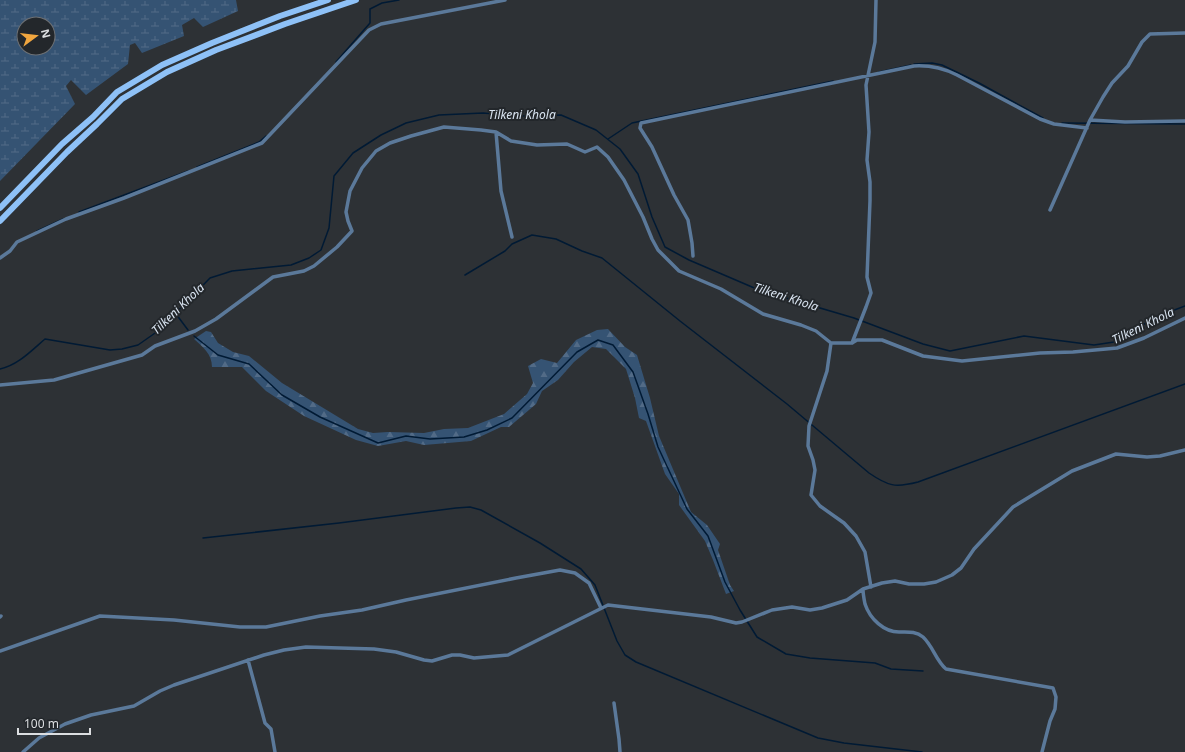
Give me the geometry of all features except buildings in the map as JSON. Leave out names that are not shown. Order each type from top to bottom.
[{"type":"main road","points":[[0,208],[62,144],[93,117],[117,92],[162,65],[212,43],[280,16],[328,0]]},
{"type":"main road","points":[[0,221],[67,152],[122,99],[167,72],[216,50],[285,24],[356,0]]},
{"type":"street","points":[[0,258],[10,251],[17,242],[66,219],[124,198],[262,143],[369,30],[374,27],[381,24],[505,0]]},
{"type":"street","points":[[852,343],[871,293],[867,277],[870,182],[867,160],[869,132],[866,85],[875,42],[876,0]]},
{"type":"street","points":[[1050,210],[1088,124],[1112,83],[1128,66],[1142,42],[1150,34],[1185,33]]},
{"type":"street","points":[[693,256],[688,220],[674,195],[652,147],[640,128],[641,123],[914,66],[930,66],[945,69],[1040,119],[1054,124],[1185,121]]},
{"type":"street","points":[[0,385],[54,380],[142,355],[155,346],[195,331],[234,306],[273,277],[304,271],[314,266],[337,247],[352,231],[346,212],[350,191],[362,168],[376,151],[390,143],[444,127],[496,132],[511,141],[537,145],[567,144],[585,152],[597,147],[608,157],[624,180],[658,250],[679,272],[720,289],[763,314],[816,331],[831,343],[852,343],[857,340],[882,340],[922,356],[962,361],[1040,353],[1117,348],[1144,338],[1185,318]]},
{"type":"street","points":[[496,132],[501,191],[512,237]]},
{"type":"street","points":[[831,343],[827,371],[809,426],[808,446],[815,470],[811,495],[820,506],[844,523],[856,536],[865,552],[871,587]]},
{"type":"street","points":[[23,752],[39,738],[65,724],[91,715],[134,706],[167,688],[248,660],[284,650],[306,647],[374,648],[432,661],[452,655],[474,658],[508,655],[608,605],[712,617],[736,623],[772,610],[792,607],[810,610],[822,608],[847,600],[863,589],[882,583],[895,581],[909,584],[924,584],[936,582],[952,575],[961,568],[974,549],[1013,507],[1072,470],[1116,454],[1147,457],[1160,456],[1185,450]]},
{"type":"street","points":[[0,651],[100,616],[174,620],[240,627],[266,626],[362,610],[508,579],[560,570],[575,573],[589,583],[601,608]]},
{"type":"street","points":[[863,589],[865,604],[870,615],[878,624],[887,630],[914,632],[922,636],[930,645],[942,666],[946,669],[1053,688],[1056,697],[1055,709],[1050,721],[1042,752]]},
{"type":"street","points":[[248,660],[266,723],[272,729],[275,752]]},
{"type":"street","points":[[614,703],[620,752]]},
{"type":"green space","points":[[0,0],[236,0],[238,11],[203,27],[194,18],[182,25],[184,36],[142,53],[135,43],[130,45],[128,64],[86,95],[71,80],[66,86],[75,104],[0,181]]},
{"type":"green space","points":[[608,329],[625,347],[637,355],[650,398],[659,436],[691,512],[707,525],[720,544],[718,550],[730,585],[734,591],[726,594],[705,541],[679,505],[679,494],[665,474],[646,421],[639,418],[635,398],[626,369],[606,349],[592,347],[574,362],[558,380],[542,391],[536,404],[509,427],[501,427],[471,441],[424,445],[406,441],[378,446],[356,440],[304,416],[266,391],[242,367],[212,367],[212,362],[209,355],[194,339],[206,331],[211,332],[218,343],[233,352],[249,356],[282,383],[358,429],[373,433],[424,433],[444,429],[468,428],[504,414],[527,394],[533,383],[528,366],[541,359],[557,363],[576,340],[597,330]]},
{"type":"waterway","points":[[336,62],[370,23],[370,9],[382,3],[399,0]]},
{"type":"waterway","points":[[914,64],[932,63],[942,65],[979,83],[1043,118]]},
{"type":"waterway","points":[[879,72],[911,65]]},
{"type":"waterway","points":[[608,139],[632,123],[833,81]]},
{"type":"waterway","name":"Tilkeni Khola","points":[[0,369],[18,361],[45,339],[110,350],[138,345],[158,331],[210,278],[232,271],[291,265],[309,258],[321,250],[329,228],[334,176],[353,153],[381,135],[406,123],[439,115],[483,113],[521,116],[561,115],[596,130],[620,149],[638,174],[652,217],[665,247],[689,260],[759,290],[854,318],[923,344],[950,351],[1024,336],[1094,345],[1114,342],[1156,317],[1185,306]]},
{"type":"waterway","points":[[1062,123],[1185,124]]},
{"type":"waterway","points":[[197,167],[259,142],[266,136]]},
{"type":"waterway","points":[[79,212],[188,171]]},
{"type":"waterway","points":[[37,231],[63,219]]},
{"type":"waterway","points":[[465,275],[505,251],[512,244],[532,235],[556,239],[602,258],[787,404],[869,473],[881,481],[892,485],[903,485],[918,482],[1185,384]]},
{"type":"waterway","points":[[176,314],[188,330]]},
{"type":"waterway","points":[[194,336],[218,355],[249,364],[282,395],[320,417],[378,443],[406,436],[430,439],[464,437],[487,430],[512,418],[577,352],[598,340],[613,345],[633,372],[658,447],[687,509],[708,536],[725,582],[757,637],[786,654],[810,658],[875,663],[891,669],[923,671]]},
{"type":"waterway","points":[[203,538],[456,508],[470,507],[481,510],[540,543],[581,569],[595,585],[617,641],[625,655],[636,662],[818,738],[844,743],[922,752]]}]
